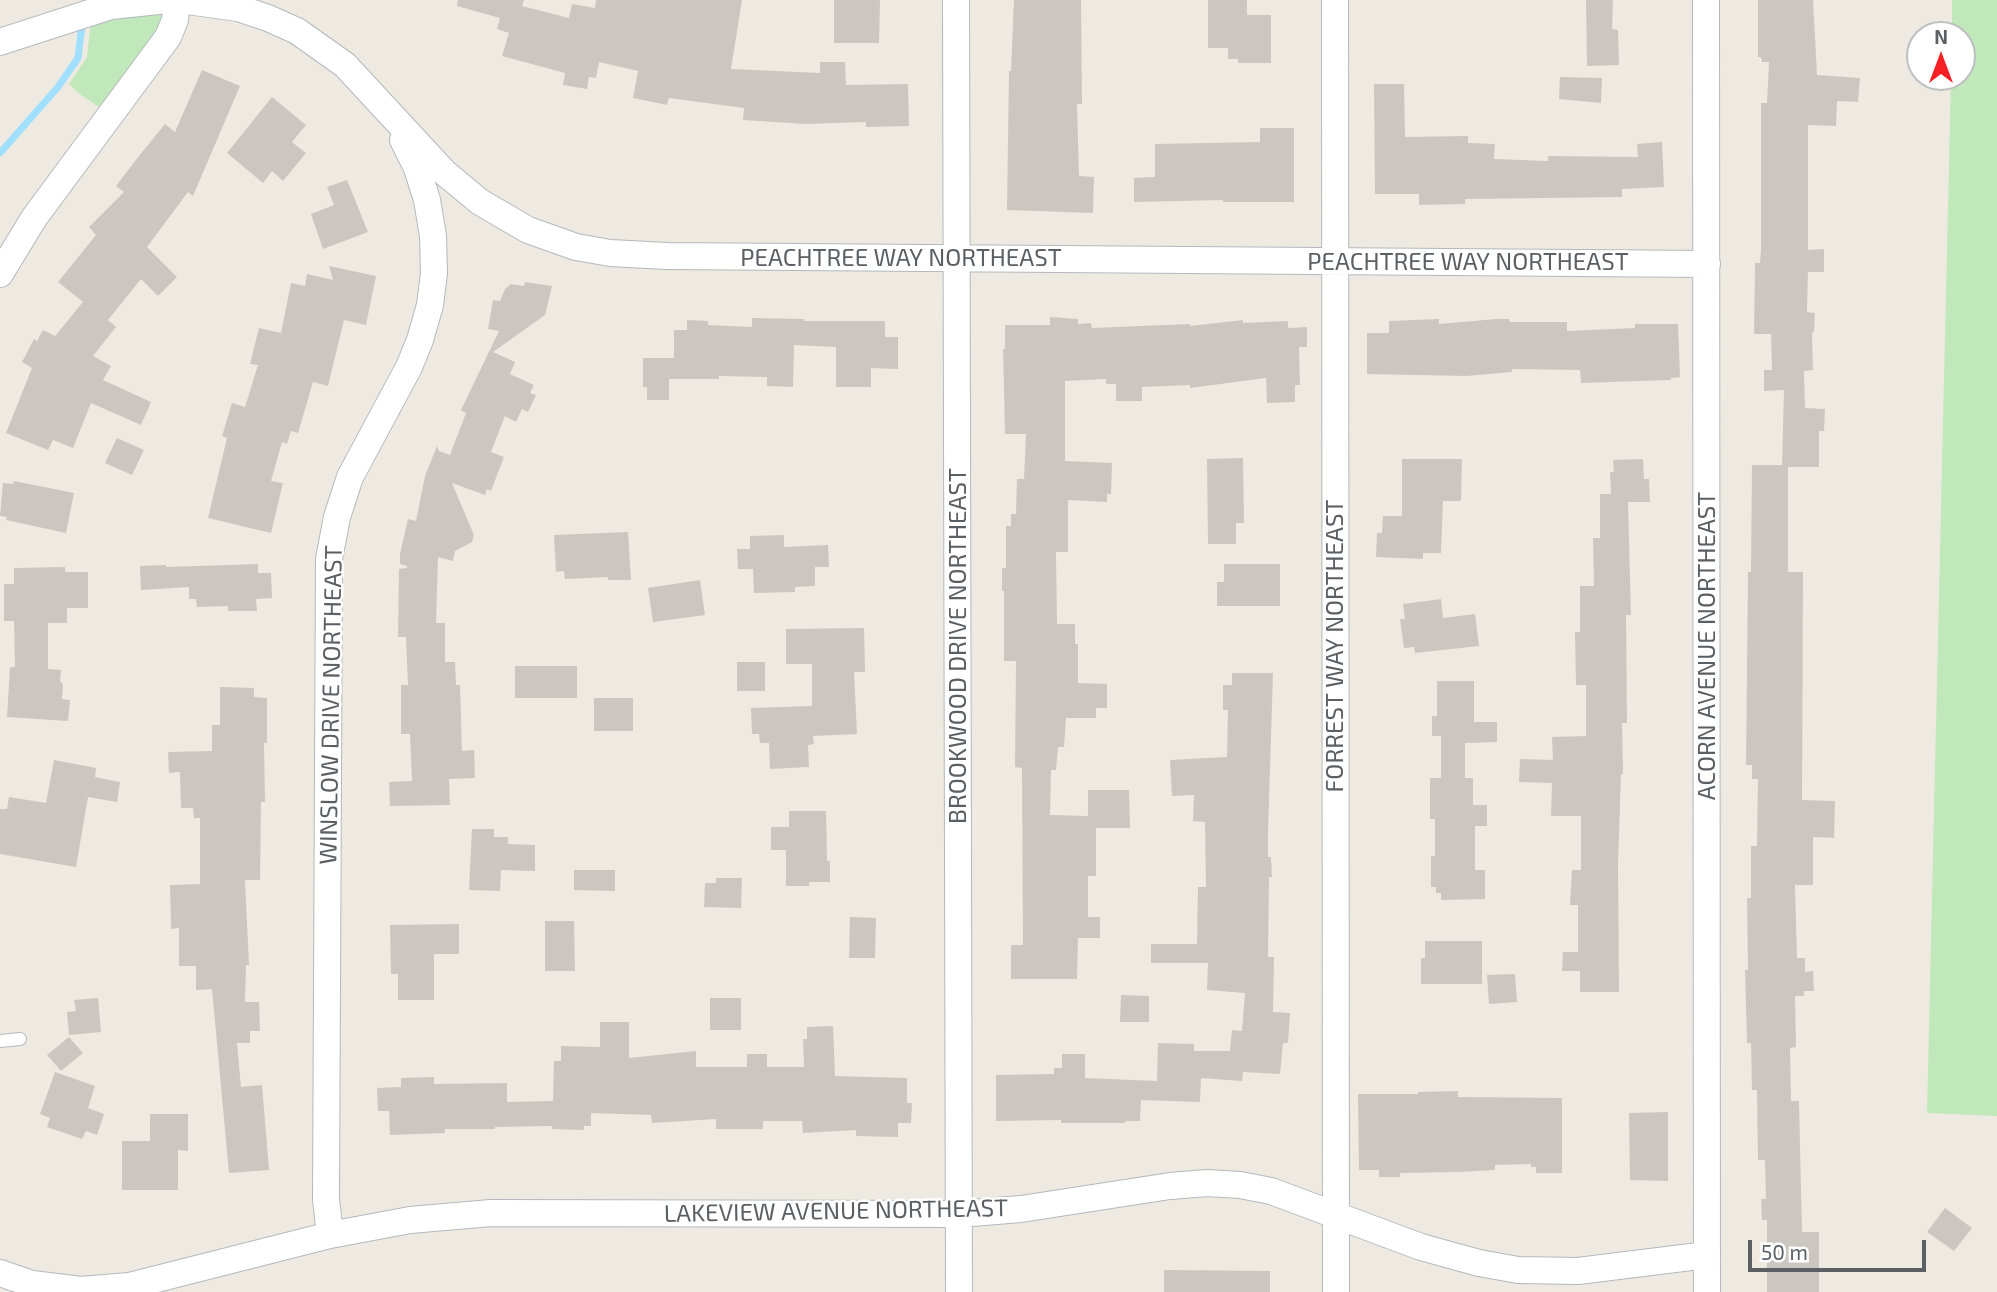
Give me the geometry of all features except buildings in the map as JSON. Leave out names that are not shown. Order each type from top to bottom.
[{"type":"street","points":[[0,42],[111,6],[168,0]]},
{"type":"street","points":[[0,274],[34,218],[167,37],[175,20],[179,0]]},
{"type":"street","name":"PEACHTREE WAY NORTHEAST","points":[[179,0],[237,8],[297,31],[345,65],[445,173],[480,202],[528,230],[576,247],[610,253],[1707,264]]},
{"type":"street","name":"BROOKWOOD DRIVE NORTHEAST","points":[[957,0],[959,1292]]},
{"type":"street","name":"FORREST WAY NORTHEAST","points":[[1335,0],[1336,1292]]},
{"type":"street","name":"ACORN AVENUE NORTHEAST","points":[[1706,0],[1707,1292]]},
{"type":"street","name":"WINSLOW DRIVE NORTHEAST","points":[[330,1235],[326,1199],[329,559],[337,517],[350,477],[409,367],[420,341],[430,305],[434,273],[433,236],[427,200],[417,168],[395,118]]},
{"type":"street","name":"LAKEVIEW AVENUE NORTHEAST","points":[[0,1273],[32,1284],[80,1290],[129,1286],[330,1235],[410,1220],[491,1213],[959,1214],[1021,1209],[1207,1183],[1240,1185],[1271,1191],[1421,1247],[1479,1263],[1518,1270],[1578,1270],[1707,1255]]},
{"type":"lane","points":[[0,1041],[20,1039]]},
{"type":"green space","points":[[1952,0],[1997,0],[1997,1116],[1927,1113],[1951,91],[1976,91],[1976,21],[1952,21]]},
{"type":"green space","points":[[170,9],[105,111],[69,84],[87,57],[91,22]]},
{"type":"waterway","points":[[0,153],[58,87],[78,58],[82,25]]}]
